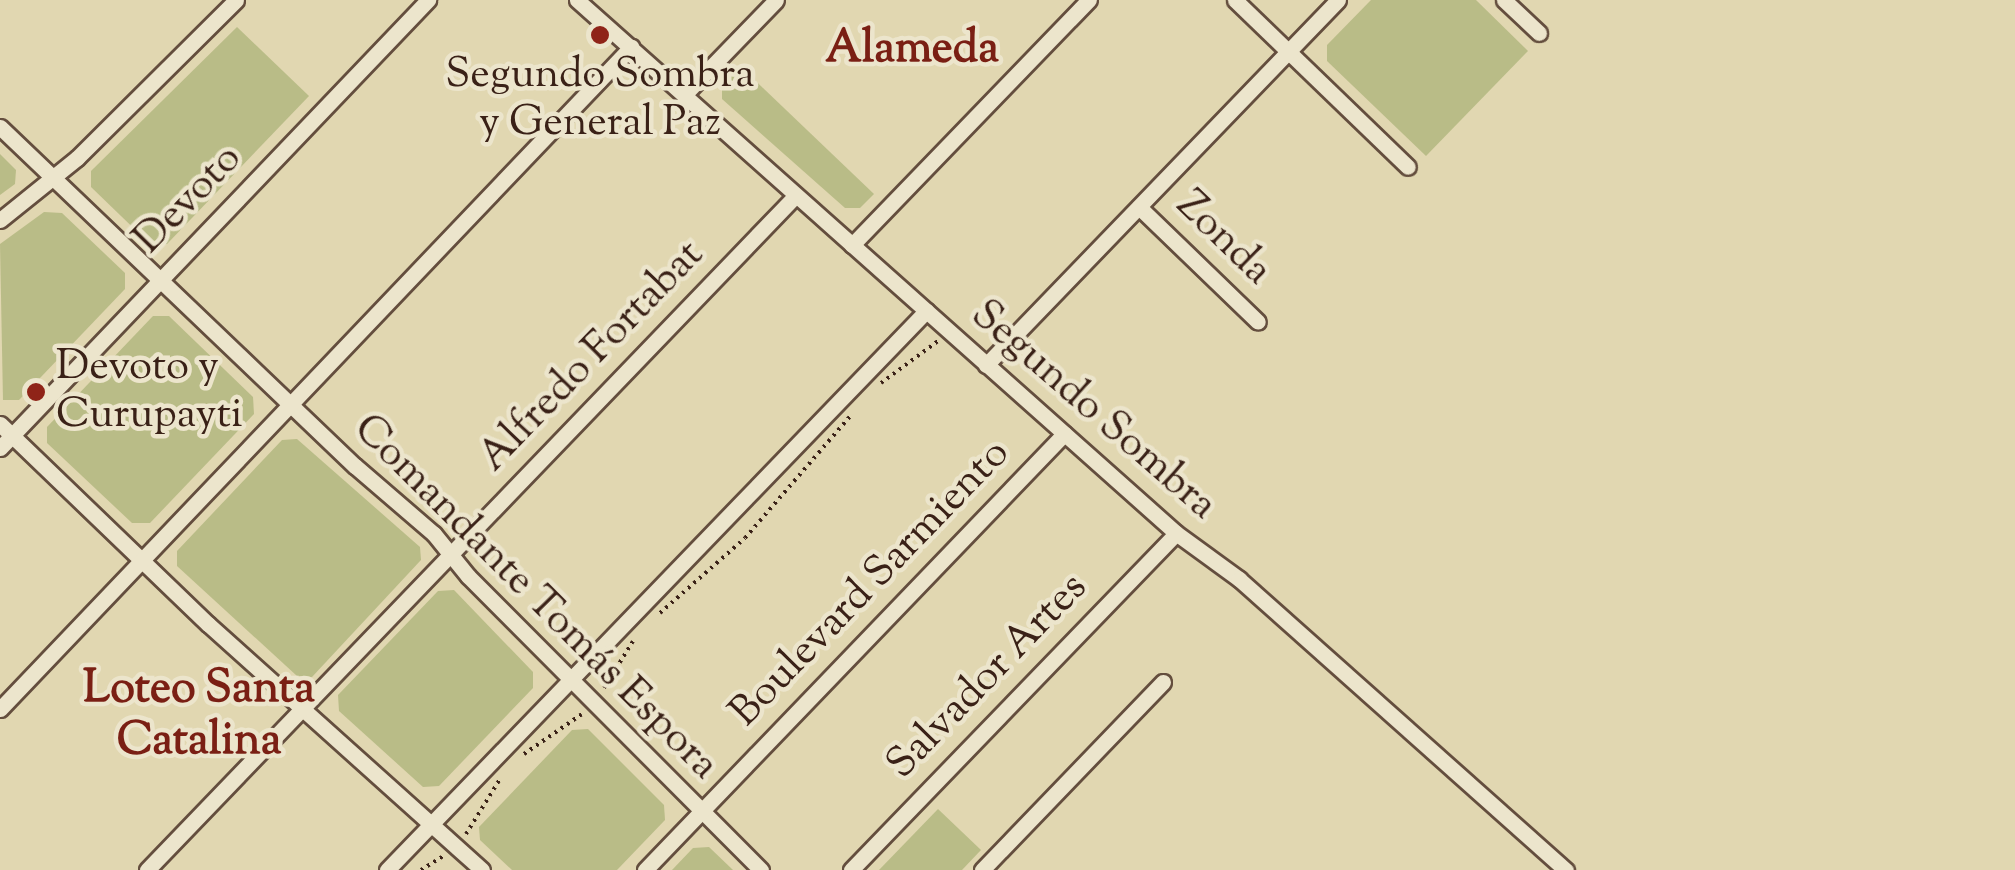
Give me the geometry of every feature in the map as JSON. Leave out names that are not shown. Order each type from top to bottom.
[{"type":"street","points":[[0,220],[53,178],[236,0]]},
{"type":"street","name":"Devoto","points":[[4,436],[160,280],[428,0]]},
{"type":"street","name":"Segundo Sombra","points":[[578,0],[1176,533],[1238,578],[1566,870]]},
{"type":"street","points":[[684,95],[776,0]]},
{"type":"street","points":[[852,245],[1089,0]]},
{"type":"street","points":[[1235,0],[1408,166]]},
{"type":"street","points":[[986,364],[1338,0]]},
{"type":"street","points":[[1504,0],[1539,33]]},
{"type":"street","points":[[0,710],[631,47]]},
{"type":"street","name":"Comandante Tomás Espora","points":[[0,127],[290,405],[434,534],[592,704],[761,870]]},
{"type":"street","name":"Alfredo Fortabat","points":[[146,870],[796,195]]},
{"type":"street","name":"Zonda","points":[[1139,207],[1258,322]]},
{"type":"street","points":[[386,870],[926,311]]},
{"type":"street","name":"Boulevard Sarmiento","points":[[645,870],[1064,434]]},
{"type":"street","points":[[4,436],[482,870]]},
{"type":"street","name":"Salvador Artes","points":[[852,870],[1176,533]]},
{"type":"street","points":[[982,870],[1163,682]]},
{"type":"path","points":[[874,390],[948,330]]},
{"type":"path","points":[[656,617],[745,538],[861,403]]},
{"type":"path","points":[[513,763],[592,704],[637,636]]},
{"type":"path","points":[[420,870],[456,846],[506,772]]},
{"type":"green space","points":[[1371,0],[1476,0],[1528,51],[1426,156],[1327,61],[1327,45]]},
{"type":"green space","points":[[237,27],[309,96],[167,244],[151,245],[91,187],[91,171]]},
{"type":"green space","points":[[739,65],[874,194],[860,208],[845,208],[722,99],[722,84]]},
{"type":"green space","points":[[0,154],[16,170],[15,184],[0,195]]},
{"type":"green space","points":[[44,212],[62,213],[125,273],[125,289],[19,400],[3,400],[0,244]]},
{"type":"green space","points":[[153,316],[169,316],[253,397],[254,414],[150,523],[132,523],[47,443],[47,427]]},
{"type":"green space","points":[[297,439],[420,547],[421,560],[312,677],[297,676],[177,566],[177,551],[282,440]]},
{"type":"green space","points":[[454,590],[533,672],[533,688],[439,786],[423,787],[339,711],[338,695],[438,591]]},
{"type":"green space","points":[[588,729],[664,805],[665,820],[617,870],[512,870],[480,840],[479,827],[572,730]]},
{"type":"green space","points":[[938,809],[981,850],[962,870],[879,870]]},
{"type":"green space","points":[[709,847],[733,870],[672,870],[693,848]]},
{"type":"place","name":"Segundo Sombra y General Paz","points":[[600,35]]},
{"type":"place","name":"Devoto y Curupayti","points":[[36,392]]},
{"type":"district","name":"Alameda","points":[[912,51]]},
{"type":"district","name":"Loteo Santa Catalina","points":[[199,717]]}]
